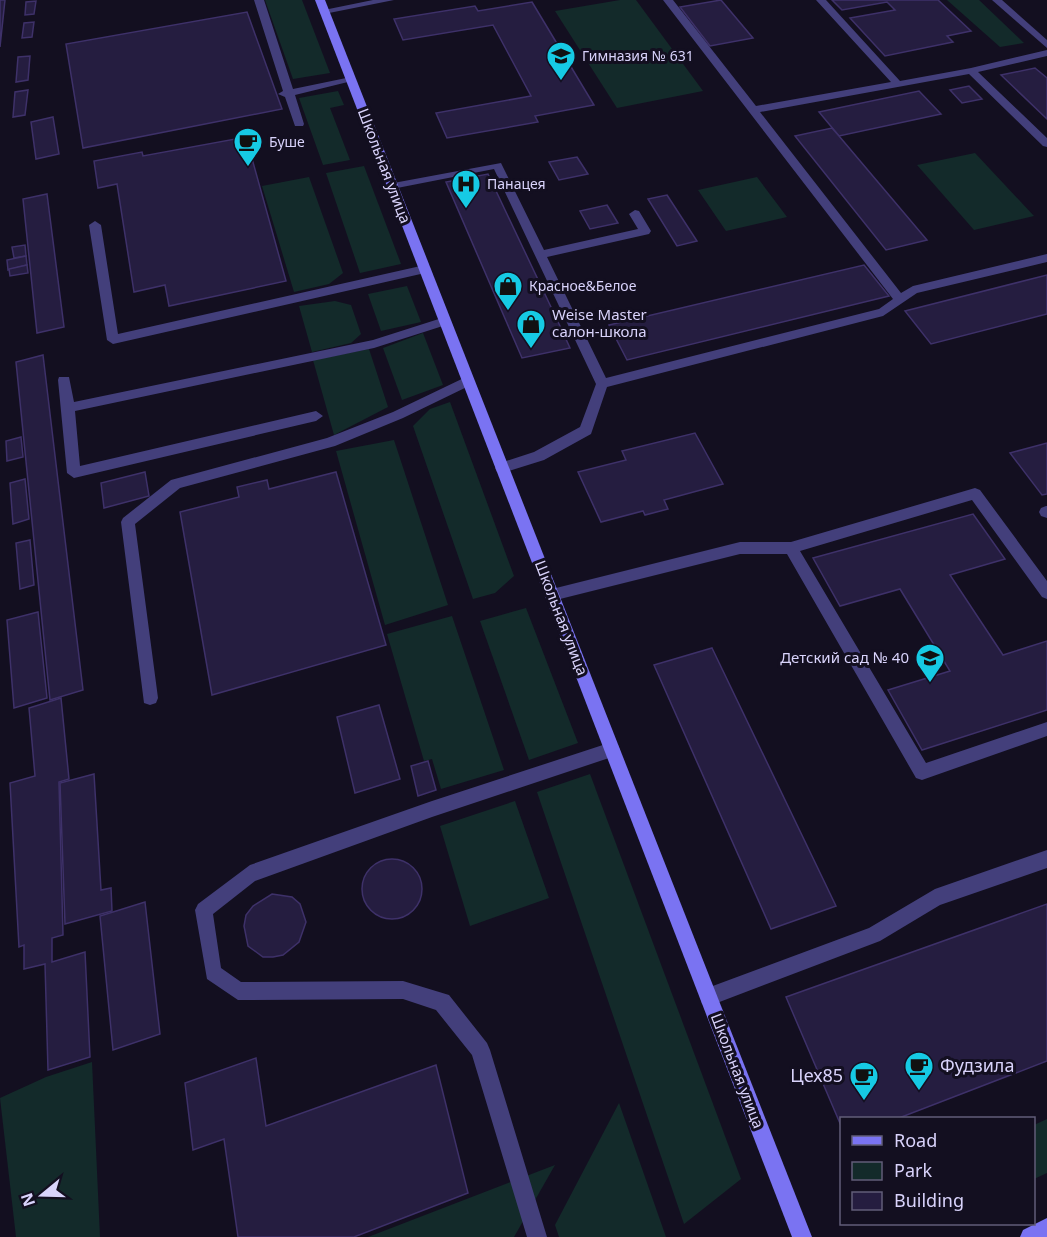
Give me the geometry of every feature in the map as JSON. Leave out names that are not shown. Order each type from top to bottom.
[{"type":"street","points":[[259,0],[286,93],[299,124]]},
{"type":"street","points":[[322,5],[389,0]]},
{"type":"street","points":[[668,0],[900,300]]},
{"type":"street","points":[[821,0],[898,84]]},
{"type":"street","points":[[997,0],[1047,45]]},
{"type":"street","name":"Школьная улица","points":[[322,5],[802,1237]]},
{"type":"street","points":[[752,110],[971,71],[1047,53]]},
{"type":"street","points":[[971,71],[1047,144]]},
{"type":"street","points":[[286,93],[351,81]]},
{"type":"street","points":[[392,186],[497,165],[602,384],[586,430],[539,456],[502,468]]},
{"type":"street","points":[[540,255],[645,231],[635,214]]},
{"type":"street","points":[[95,225],[113,340],[425,269]]},
{"type":"street","points":[[602,384],[883,312],[913,290],[1047,258]]},
{"type":"street","points":[[68,408],[374,344],[445,321]]},
{"type":"street","points":[[64,380],[74,473],[316,416]]},
{"type":"street","points":[[150,698],[128,522],[176,484],[330,442],[398,415],[468,381]]},
{"type":"street","points":[[552,595],[740,548],[791,548],[975,494],[1047,593]]},
{"type":"street","points":[[791,548],[922,772],[1047,729]]},
{"type":"street","points":[[537,1237],[480,1050],[442,1002],[402,990],[238,991],[213,973],[204,910],[250,874],[432,809],[612,750]]},
{"type":"street","points":[[709,997],[874,935],[935,898],[1047,859]]},
{"type":"street","points":[[1030,1237],[1047,1227]]},
{"type":"green space","points":[[265,0],[302,0],[330,73],[293,79]]},
{"type":"green space","points":[[620,0],[636,0],[703,91],[617,108],[555,11]]},
{"type":"green space","points":[[947,0],[979,0],[1024,43],[1000,47]]},
{"type":"green space","points":[[338,91],[344,105],[330,108],[350,160],[323,165],[299,98]]},
{"type":"green space","points":[[975,153],[1034,216],[974,230],[917,165]]},
{"type":"green space","points":[[364,166],[401,264],[360,273],[326,173]]},
{"type":"green space","points":[[309,177],[343,273],[329,284],[294,292],[262,186]]},
{"type":"green space","points":[[757,177],[787,217],[726,231],[698,190]]},
{"type":"green space","points":[[407,286],[421,322],[381,331],[368,294]]},
{"type":"green space","points":[[335,301],[351,305],[361,334],[351,343],[312,352],[299,306]]},
{"type":"green space","points":[[423,333],[443,385],[402,400],[383,348]]},
{"type":"green space","points":[[369,349],[388,407],[334,435],[313,360]]},
{"type":"green space","points":[[450,402],[514,576],[495,593],[473,599],[413,426],[430,409]]},
{"type":"green space","points":[[394,440],[448,605],[385,625],[336,451]]},
{"type":"green space","points":[[526,608],[578,743],[529,760],[480,621]]},
{"type":"green space","points":[[452,616],[504,770],[441,789],[432,759],[424,761],[387,634]]},
{"type":"green space","points":[[590,774],[741,1179],[684,1224],[537,792]]},
{"type":"green space","points":[[515,801],[549,898],[470,926],[440,826]]},
{"type":"green space","points":[[92,1062],[100,1237],[16,1237],[0,1098],[46,1077]]},
{"type":"green space","points":[[619,1103],[666,1237],[559,1237],[555,1225]]},
{"type":"green space","points":[[1047,1119],[1047,1173],[1035,1179],[1035,1125]]},
{"type":"green space","points":[[555,1165],[514,1237],[368,1237]]},
{"type":"building","points":[[0,0],[5,0],[0,47]]},
{"type":"building","points":[[721,0],[753,38],[710,46],[680,7]]},
{"type":"building","points":[[832,0],[938,0],[971,31],[947,36],[953,42],[885,56],[850,18],[895,10],[887,2],[842,10]]},
{"type":"building","points":[[36,1],[34,14],[25,15],[26,2]]},
{"type":"building","points":[[532,2],[594,105],[535,116],[538,122],[447,138],[436,113],[531,96],[493,25],[403,40],[394,19],[475,6],[478,11]]},
{"type":"building","points":[[247,12],[282,109],[83,148],[66,44]]},
{"type":"building","points":[[34,22],[32,37],[22,38],[24,23]]},
{"type":"building","points":[[30,56],[28,80],[16,82],[18,57]]},
{"type":"building","points":[[1035,68],[1047,78],[1047,119],[1001,75]]},
{"type":"building","points":[[969,86],[982,99],[962,103],[950,90]]},
{"type":"building","points":[[28,90],[25,115],[13,117],[15,92]]},
{"type":"building","points":[[919,91],[941,114],[839,136],[819,112]]},
{"type":"building","points":[[53,117],[59,154],[36,159],[31,122]]},
{"type":"building","points":[[832,128],[927,240],[886,250],[795,136]]},
{"type":"building","points":[[246,137],[286,281],[169,306],[165,285],[134,292],[117,184],[98,188],[94,161],[142,152],[143,156]]},
{"type":"building","points":[[577,157],[588,174],[559,180],[549,162]]},
{"type":"building","points":[[488,174],[570,348],[522,358],[446,182]]},
{"type":"building","points":[[47,194],[64,327],[37,333],[23,199]]},
{"type":"building","points":[[667,195],[697,241],[677,246],[648,199]]},
{"type":"building","points":[[607,205],[618,223],[590,229],[580,211]]},
{"type":"building","points":[[25,245],[26,256],[14,258],[12,247]]},
{"type":"building","points":[[26,256],[27,265],[8,270],[7,260]]},
{"type":"building","points":[[27,265],[28,273],[10,276],[9,269]]},
{"type":"building","points":[[864,265],[889,296],[627,360],[609,325]]},
{"type":"building","points":[[1047,275],[1047,314],[931,344],[905,311]]},
{"type":"building","points":[[43,355],[83,690],[50,700],[16,362]]},
{"type":"building","points":[[695,433],[723,484],[664,500],[668,509],[645,515],[643,511],[601,522],[578,472],[626,460],[622,451]]},
{"type":"building","points":[[21,437],[23,457],[7,461],[6,441]]},
{"type":"building","points":[[1047,443],[1047,494],[1042,495],[1010,453]]},
{"type":"building","points":[[145,472],[149,496],[104,508],[101,483]]},
{"type":"building","points":[[336,472],[386,645],[212,695],[180,512],[239,497],[237,487],[267,480],[269,489]]},
{"type":"building","points":[[25,479],[29,519],[13,524],[10,483]]},
{"type":"building","points":[[973,514],[1005,559],[950,575],[1003,655],[1047,641],[1047,710],[922,750],[888,690],[950,671],[900,589],[840,606],[813,558]]},
{"type":"building","points":[[30,540],[34,585],[20,589],[16,543]]},
{"type":"building","points":[[38,612],[47,698],[14,708],[7,620]]},
{"type":"building","points":[[712,648],[836,906],[771,929],[654,665]]},
{"type":"building","points":[[61,698],[69,779],[59,782],[63,935],[52,938],[52,962],[85,952],[90,1057],[48,1070],[45,964],[24,969],[24,945],[19,947],[10,783],[35,776],[29,708]]},
{"type":"building","points":[[379,705],[400,779],[355,793],[337,717]]},
{"type":"building","points":[[428,761],[436,790],[418,796],[411,766]]},
{"type":"building","points":[[94,774],[101,890],[111,888],[112,911],[65,924],[60,783]]},
{"type":"building","points":[[386,859],[398,859],[409,864],[417,872],[422,889],[420,901],[409,914],[398,919],[386,919],[375,914],[367,906],[362,895],[362,883],[367,872],[375,864]]},
{"type":"building","points":[[272,894],[292,897],[300,904],[306,922],[299,942],[283,955],[263,957],[248,946],[244,926],[246,915],[253,906]]},
{"type":"building","points":[[145,902],[160,1034],[113,1050],[100,916]]},
{"type":"building","points":[[1047,904],[1047,1061],[902,1117],[840,1117],[840,1123],[786,997]]},
{"type":"building","points":[[256,1058],[266,1126],[436,1065],[468,1193],[354,1237],[238,1237],[224,1139],[193,1150],[185,1083]]},
{"type":"place","name":"Гимназия № 631","points":[[561,82]]},
{"type":"place","name":"Буше","points":[[248,168]]},
{"type":"place","name":"Панацея","points":[[466,210]]},
{"type":"place","name":"Красное&Белое","points":[[508,312]]},
{"type":"place","name":"Weise Master салон-школа","points":[[531,350]]},
{"type":"place","name":"Детский сад № 40","points":[[930,684]]},
{"type":"place","name":"Фудзила","points":[[919,1092]]},
{"type":"place","name":"Цех85","points":[[864,1102]]}]
